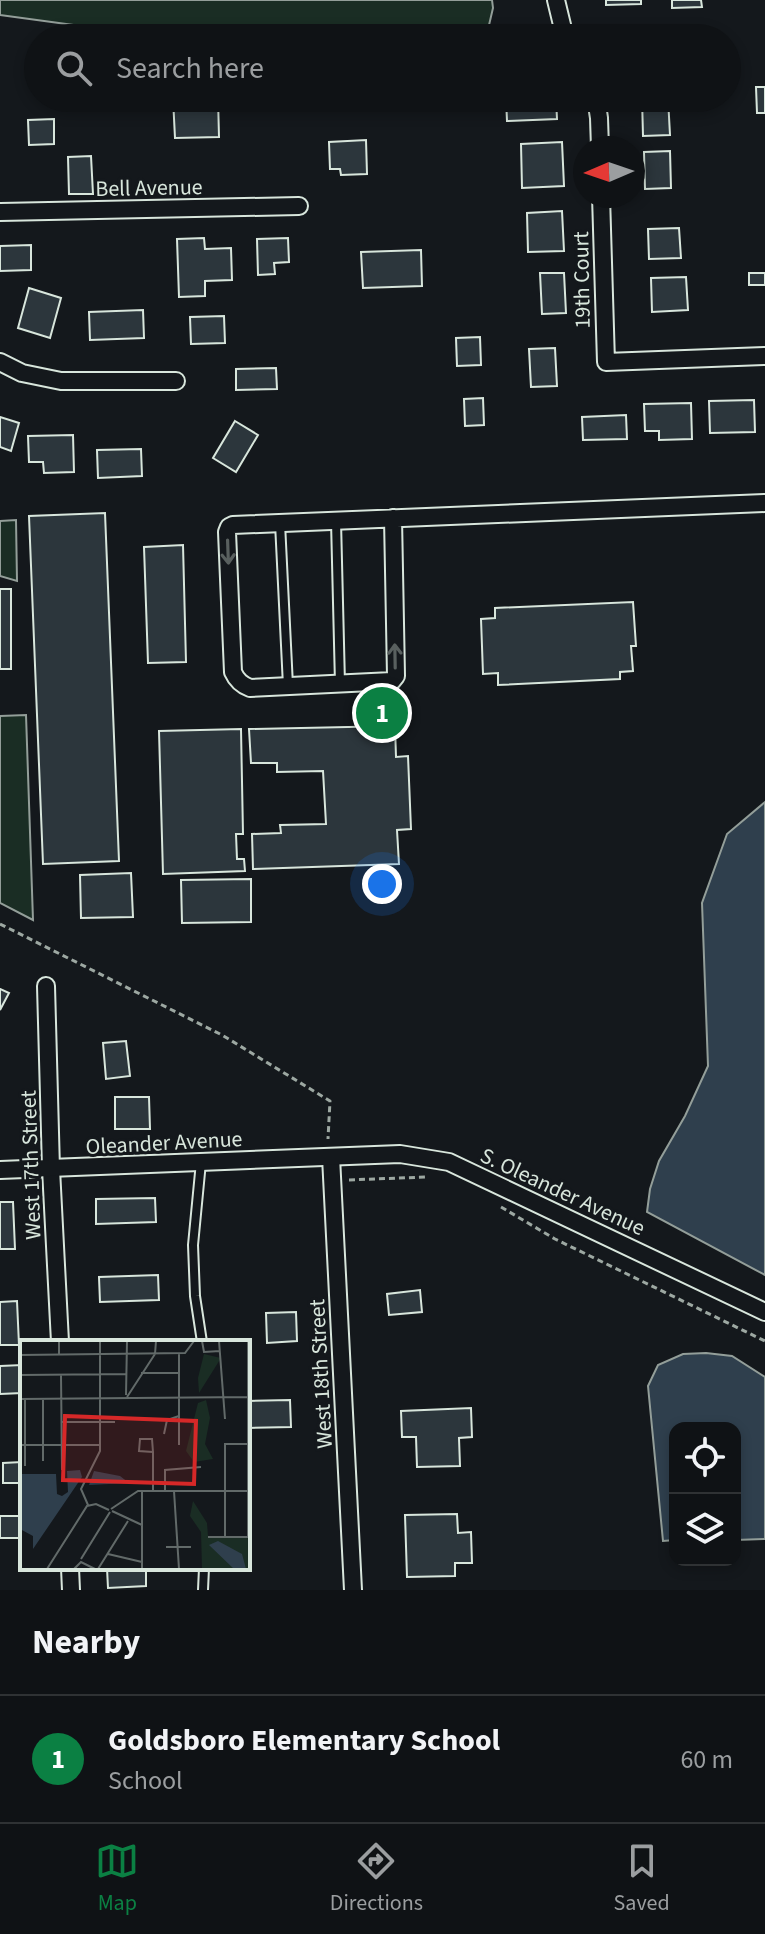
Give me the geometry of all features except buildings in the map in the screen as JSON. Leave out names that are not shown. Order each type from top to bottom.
[{"type":"street","points":[[556,0],[562,24]]},
{"type":"street","points":[[598,112],[600,136]]},
{"type":"street","name":"Bell Avenue","points":[[0,212],[299,206]]},
{"type":"street","name":"19th Court","points":[[601,208],[606,362],[765,356]]},
{"type":"street","points":[[0,362],[22,373],[61,381],[176,381]]},
{"type":"street","points":[[393,518],[396,676],[392,681],[250,688],[243,685],[233,672],[227,532],[233,525],[393,518],[765,503]]},
{"type":"street","name":"West 17th Street","points":[[46,986],[60,1340]]},
{"type":"street","name":"S. Oleander Avenue","points":[[331,1157],[400,1154],[449,1162],[765,1312]]},
{"type":"street","name":"Oleander Avenue","points":[[0,1170],[331,1157]]},
{"type":"street","name":"West 18th Street","points":[[331,1157],[353,1590]]},
{"type":"street","points":[[70,1570],[71,1590]]},
{"type":"lane","points":[[336,521],[340,685]]},
{"type":"lane","points":[[280,523],[288,686]]},
{"type":"lane","points":[[201,1162],[193,1245],[195,1296],[202,1340]]},
{"type":"lane","points":[[203,1590],[204,1570]]},
{"type":"path","points":[[0,924],[222,1035],[330,1101],[328,1141],[349,1140],[348,1180],[433,1177]]},
{"type":"path","points":[[501,1208],[555,1239],[765,1341]]},
{"type":"green space","points":[[0,0],[492,0],[493,8],[489,24],[66,24],[0,15]]},
{"type":"green space","points":[[16,520],[17,581],[0,576],[0,521]]},
{"type":"green space","points":[[26,715],[33,920],[0,903],[0,716]]},
{"type":"water","points":[[765,802],[765,1275],[647,1212],[659,1161],[685,1116],[708,1066],[702,903],[727,834]]},
{"type":"water","points":[[683,1354],[732,1356],[765,1377],[765,1539],[741,1540],[741,1422],[669,1422],[669,1540],[663,1541],[648,1386],[658,1365]]},
{"type":"place","name":"Goldsboro Elementary School","points":[[382,713]]}]
